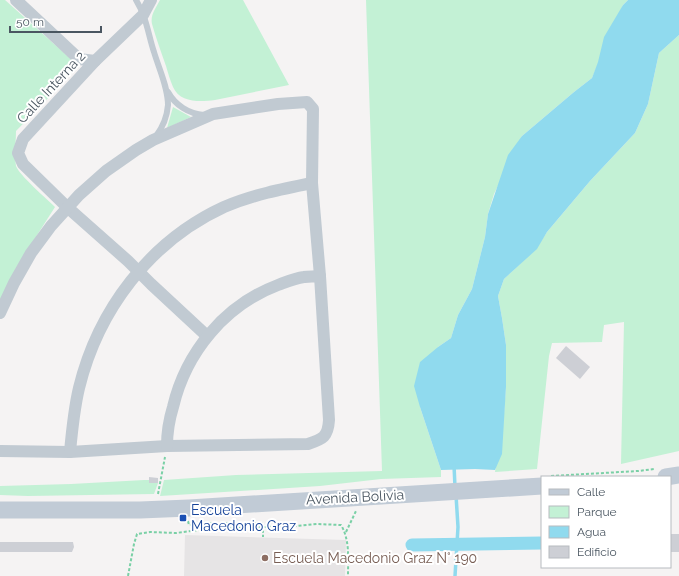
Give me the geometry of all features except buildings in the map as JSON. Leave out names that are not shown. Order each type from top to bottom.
[{"type":"street","points":[[16,0],[79,59],[95,61]]},
{"type":"street","name":"Calle Interna 2","points":[[67,207],[23,164],[18,154],[23,139],[95,61],[144,15],[151,0]]},
{"type":"street","points":[[0,313],[14,283],[31,253],[51,226],[79,195],[106,171],[136,150],[153,140],[213,114],[278,104],[307,102],[313,109],[312,183],[320,276],[329,420],[326,435],[320,440],[308,444],[167,446],[70,452],[0,451]]},
{"type":"street","points":[[70,452],[75,406],[88,356],[103,323],[120,296],[138,272],[154,255],[173,239],[192,225],[216,211],[257,195],[312,183]]},
{"type":"street","points":[[67,207],[128,261],[207,336]]},
{"type":"street","points":[[167,446],[168,428],[178,389],[189,364],[207,336],[226,316],[253,296],[288,281],[303,277],[320,276]]},
{"type":"street","points":[[661,473],[679,475]]},
{"type":"street","name":"Avenida Bolivia","points":[[0,510],[140,510],[481,490],[541,481]]},
{"type":"lane","points":[[136,0],[144,15],[153,50],[166,87],[174,101],[190,112],[202,115],[213,114]]},
{"type":"lane","points":[[153,140],[163,126],[166,118],[168,98],[166,87]]},
{"type":"path","points":[[591,476],[638,471],[661,473]]},
{"type":"path","points":[[128,576],[137,534],[150,532],[176,533],[206,529],[317,524],[341,525],[346,532],[348,546],[348,576]]},
{"type":"shaded area","name":"Escuela Macedonio Graz N° 190","points":[[185,535],[346,540],[345,576],[184,576]]},
{"type":"green space","points":[[0,0],[5,0],[73,61],[71,73],[16,131],[15,153],[16,166],[18,170],[55,207],[16,268],[0,307]]},
{"type":"green space","points":[[160,0],[243,0],[289,85],[209,101],[185,99],[180,96],[173,87],[152,24],[155,9]]},
{"type":"green space","points":[[366,0],[628,0],[623,5],[592,78],[522,136],[494,194],[488,214],[485,237],[472,289],[458,315],[451,338],[438,347],[420,407],[441,470],[441,477],[381,479],[320,486],[160,496],[164,480],[236,475],[382,471]]},
{"type":"green space","points":[[679,35],[679,451],[621,464],[624,322],[604,325],[602,342],[552,343],[549,356],[537,469],[495,472],[504,413],[506,387],[506,345],[498,296],[504,279],[536,249],[547,232],[590,181],[635,133],[648,104],[659,53]]},
{"type":"green space","points":[[173,107],[191,117],[167,128]]},
{"type":"green space","points":[[149,480],[149,483],[158,483],[154,494],[0,495],[0,486]]},
{"type":"water","points":[[628,0],[679,0],[679,35],[659,53],[648,104],[635,133],[590,181],[547,232],[537,249],[504,279],[498,296],[506,345],[506,387],[502,454],[495,470],[441,470],[414,386],[420,362],[451,338],[458,315],[472,289],[485,237],[488,214],[508,155],[522,136],[592,78],[598,62],[604,37],[623,5]]},
{"type":"waterway","points":[[454,465],[455,487]]},
{"type":"waterway","points":[[455,576],[458,527],[456,495]]},
{"type":"waterway","points":[[412,545],[541,543]]},
{"type":"place","name":"Escuela Macedonio Graz","points":[[183,518]]},
{"type":"place","name":"Escuela Macedonio Graz N° 190","points":[[265,558]]}]
